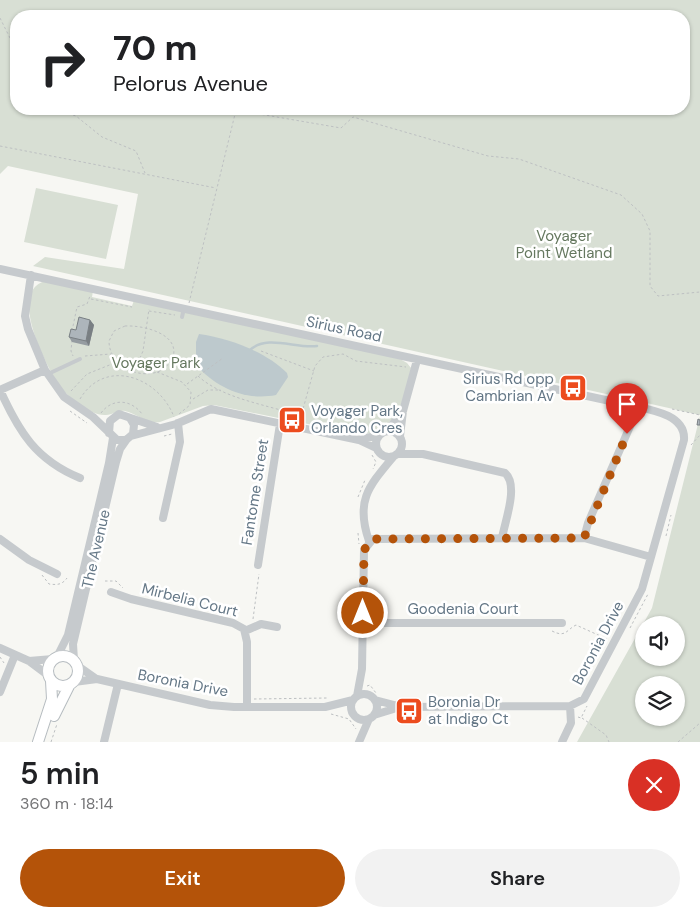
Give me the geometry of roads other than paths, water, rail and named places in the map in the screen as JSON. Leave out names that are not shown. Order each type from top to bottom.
[{"type":"street","name":"Sirius Road","points":[[0,269],[151,301],[184,312],[638,408],[670,417],[679,423]]},
{"type":"street","points":[[31,275],[25,316],[28,329],[47,372],[64,397],[92,421],[120,441],[129,437],[161,432],[176,421],[211,409],[359,440],[379,451],[396,455],[424,454],[500,470],[508,475],[512,489],[502,538]]},
{"type":"street","points":[[360,740],[355,716],[350,708],[355,698],[362,669],[364,550],[369,541],[365,528],[365,497],[380,472],[396,455],[402,439],[403,411],[417,360]]},
{"type":"street","points":[[47,372],[0,390],[16,425],[31,445],[58,468],[80,478]]},
{"type":"street","points":[[584,538],[588,523],[638,408]]},
{"type":"street","points":[[359,440],[379,435],[388,430],[403,411]]},
{"type":"street","points":[[92,421],[123,414],[161,432]]},
{"type":"street","points":[[111,435],[108,424],[112,418]]},
{"type":"street","points":[[129,437],[134,425],[130,418]]},
{"type":"street","points":[[163,518],[180,446],[176,421]]},
{"type":"street","name":"Boronia Drive","points":[[571,710],[587,694],[641,593],[684,440],[684,431],[679,423]]},
{"type":"street","name":"Fantome Street","points":[[258,566],[280,424]]},
{"type":"street","points":[[388,430],[394,431],[424,454]]},
{"type":"street","name":"The Avenue","points":[[55,658],[64,646],[68,635],[109,463],[111,435]]},
{"type":"street","points":[[379,435],[376,442],[379,451],[380,472]]},
{"type":"street","name":"The Avenue","points":[[76,663],[73,644],[116,462],[120,450],[129,437]]},
{"type":"street","points":[[369,541],[382,538],[584,538],[652,557]]},
{"type":"street","points":[[0,539],[29,560],[57,574]]},
{"type":"street","name":"Mirbelia Court","points":[[112,592],[131,599],[237,625],[245,631],[248,703]]},
{"type":"street","name":"Goodenia Court","points":[[364,623],[562,623]]},
{"type":"street","points":[[245,631],[261,624],[277,627]]},
{"type":"street","points":[[0,648],[29,661],[59,686],[72,684]]},
{"type":"street","points":[[0,692],[15,655]]},
{"type":"street","points":[[29,661],[65,656],[76,663],[78,673],[60,700],[45,742]]},
{"type":"street","points":[[38,742],[52,699],[49,666],[55,658]]},
{"type":"street","name":"Boronia Drive","points":[[76,663],[97,679],[210,705],[248,703],[325,707],[355,716]]},
{"type":"street","points":[[360,740],[376,709],[362,669]]},
{"type":"street","name":"Boronia Drive","points":[[72,684],[97,679]]},
{"type":"street","points":[[104,742],[118,684]]},
{"type":"street","points":[[355,698],[372,698],[400,707],[571,710],[571,723],[562,742]]},
{"type":"street","name":"Boronia Drive","points":[[325,707],[355,698]]},
{"type":"street","points":[[355,716],[372,717],[400,707]]},
{"type":"lane","points":[[47,372],[78,360]]},
{"type":"waterway","points":[[250,350],[257,345],[273,342],[317,346]]},
{"type":"place","name":"Sirius Rd opp Cambrian Av","points":[[573,388]]},
{"type":"place","name":"Voyager Park, Orlando Cres","points":[[292,420]]},
{"type":"place","name":"Boronia Dr at Indigo Ct","points":[[409,711]]},
{"type":"park label","name":"Voyager Point Wetland","points":[[564,244]]},
{"type":"park label","name":"Voyager Park","points":[[156,363]]}]
